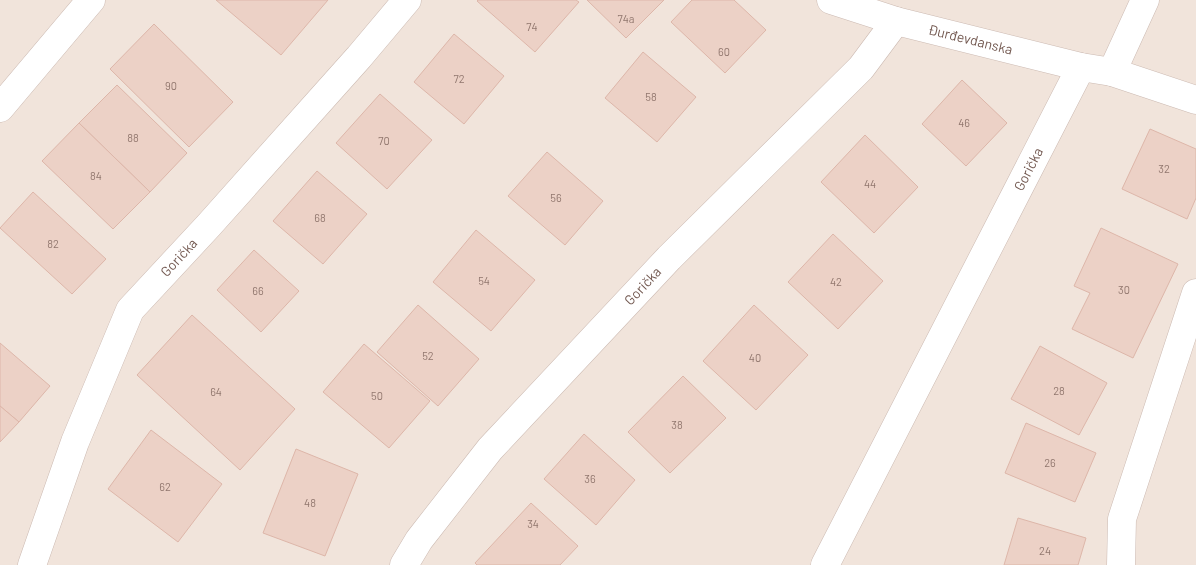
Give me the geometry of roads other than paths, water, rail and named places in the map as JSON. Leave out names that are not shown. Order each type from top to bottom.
[{"type":"street","points":[[0,108],[91,0]]},
{"type":"street","name":"Gorička","points":[[32,565],[75,442],[130,310],[360,57],[407,0]]},
{"type":"street","name":"Đurđevdanska","points":[[831,0],[896,21],[1081,67],[1112,72],[1196,100]]},
{"type":"street","points":[[1112,72],[1145,0]]},
{"type":"street","name":"Gorička","points":[[404,565],[419,540],[490,449],[669,258],[861,68],[896,21]]},
{"type":"street","name":"Gorička","points":[[825,565],[1081,67]]},
{"type":"street","points":[[1121,565],[1122,519],[1196,293]]}]
